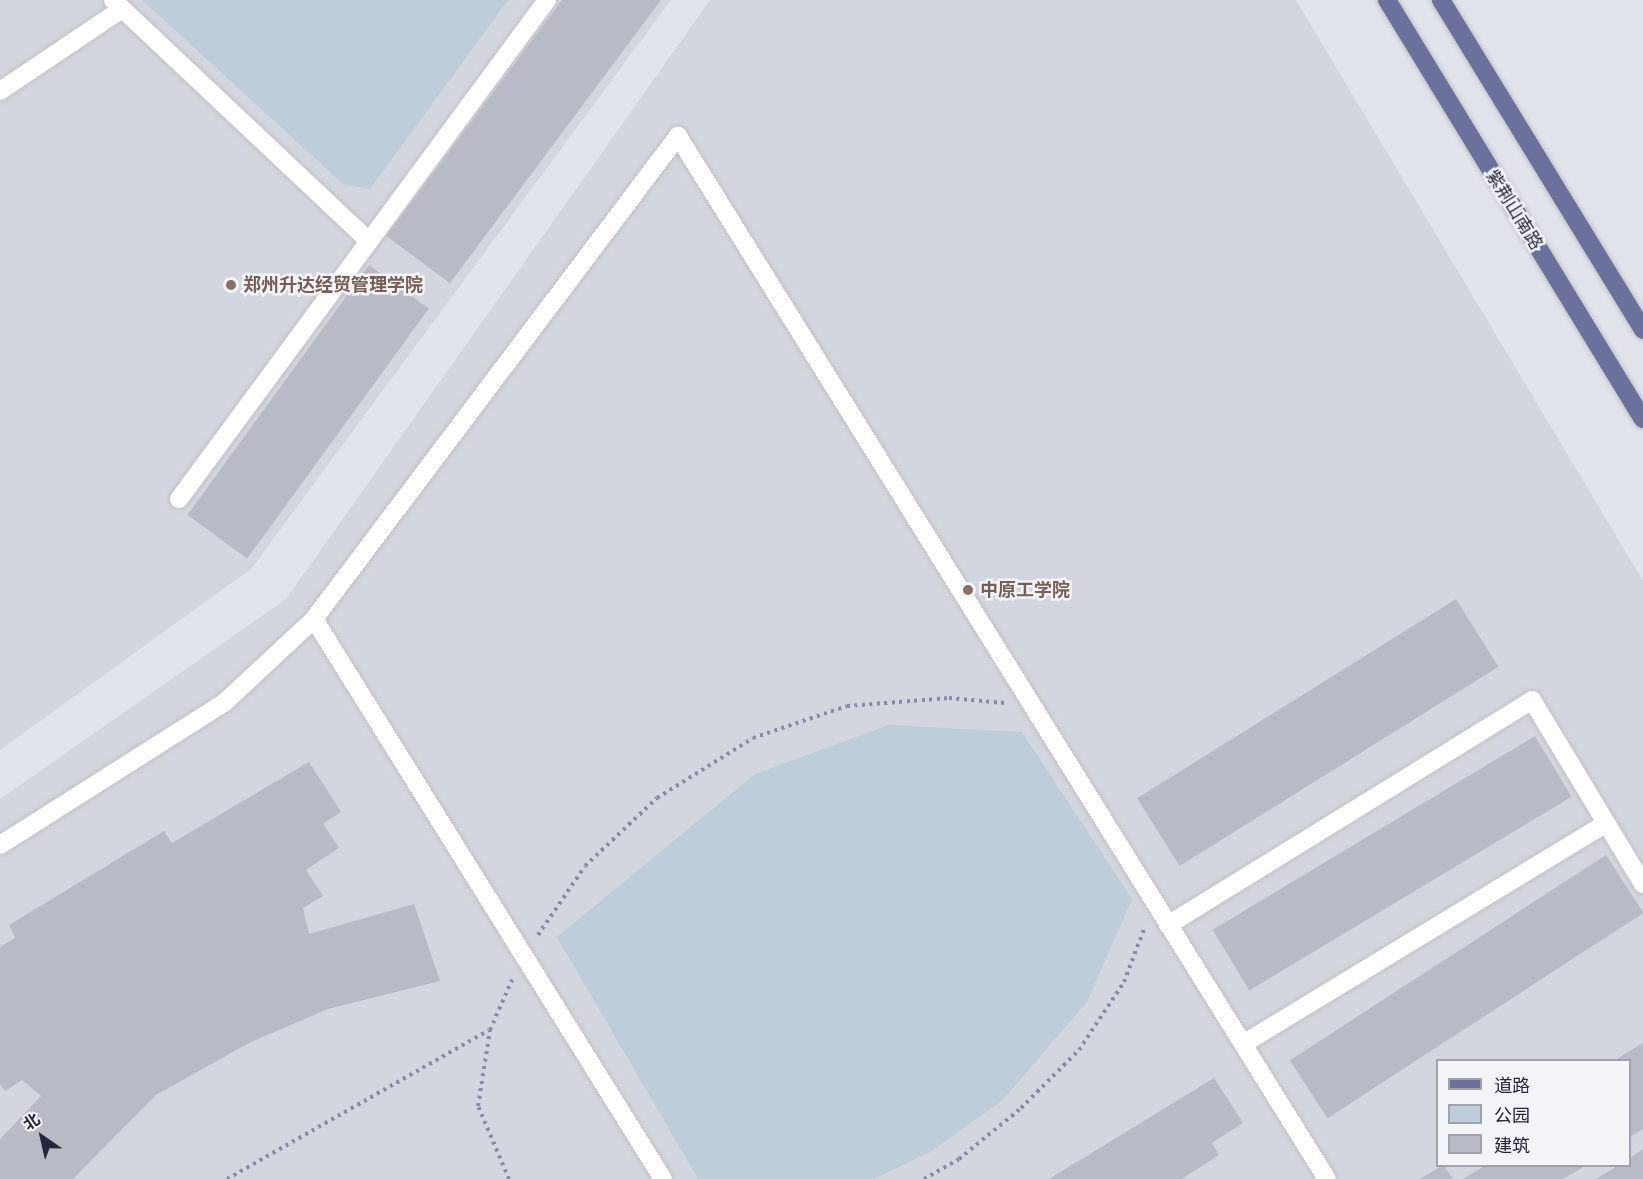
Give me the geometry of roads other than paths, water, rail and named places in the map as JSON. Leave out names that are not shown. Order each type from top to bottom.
[{"type":"main road","name":"紫荆山南路","points":[[1387,0],[1643,419]]},
{"type":"main road","points":[[1441,0],[1643,330]]},
{"type":"lane","points":[[179,499],[547,0]]},
{"type":"lane","points":[[0,91],[117,4],[369,241]]},
{"type":"lane","points":[[0,845],[224,703],[314,619],[678,135],[1327,1179]]},
{"type":"lane","points":[[314,619],[663,1179]]},
{"type":"lane","points":[[1168,925],[1532,700],[1643,884]]},
{"type":"lane","points":[[1243,1044],[1606,823]]},
{"type":"place","name":"郑州升达经贸管理学院","points":[[231,285]]},
{"type":"place","name":"中原工学院","points":[[968,590]]}]
